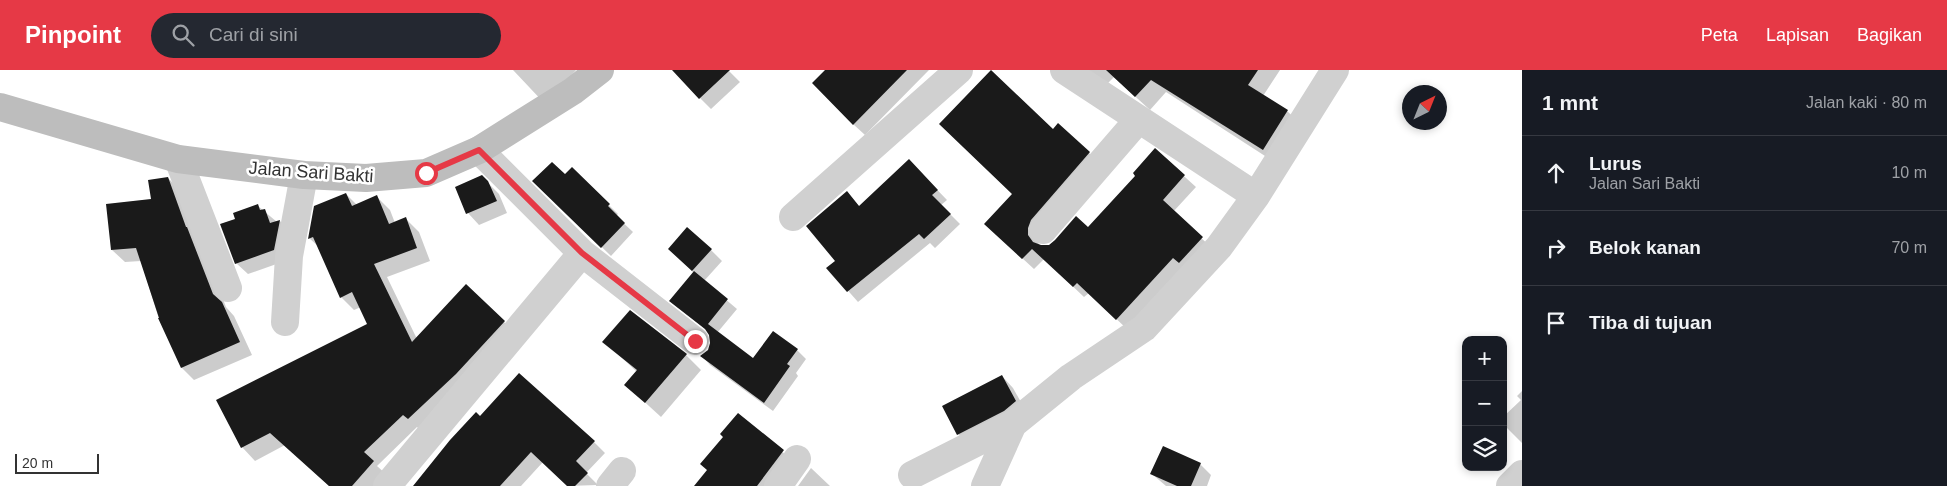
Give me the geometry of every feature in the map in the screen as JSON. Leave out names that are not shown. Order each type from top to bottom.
[{"type":"main road","name":"Jalan Sari Bakti","points":[[0,107],[178,158],[304,175],[366,178],[426,173],[479,150],[573,91],[600,70]]},
{"type":"street","points":[[792,217],[960,70]]},
{"type":"street","points":[[1064,70],[1256,196]]},
{"type":"street","points":[[912,475],[1013,424],[1071,377],[1144,328],[1219,247],[1256,196],[1335,70]]},
{"type":"street","points":[[1043,230],[1139,119]]},
{"type":"street","points":[[479,150],[582,253],[695,341]]},
{"type":"street","points":[[178,158],[228,288]]},
{"type":"street","points":[[285,322],[289,256],[304,175]]},
{"type":"street","points":[[400,481],[582,253]]},
{"type":"street","points":[[985,486],[1013,424]]},
{"type":"street","points":[[778,486],[797,459]]},
{"type":"street","points":[[1510,486],[1522,474]]},
{"type":"building","points":[[672,70],[730,70],[699,99]]},
{"type":"building","points":[[825,70],[907,70],[853,125],[812,83]]},
{"type":"building","points":[[991,70],[1053,129],[1058,123],[1090,152],[1031,220],[1028,235],[1033,242],[1049,245],[1076,216],[1088,227],[1135,176],[1133,173],[1155,148],[1185,175],[1163,200],[1203,237],[1179,263],[1173,258],[1116,320],[1077,283],[1073,287],[1032,249],[1022,259],[984,224],[1012,194],[939,124]]},
{"type":"building","points":[[1106,70],[1258,70],[1248,85],[1288,110],[1263,150],[1151,80],[1135,97]]},
{"type":"building","points":[[909,159],[938,190],[932,195],[951,214],[924,239],[919,234],[847,292],[826,268],[835,261],[806,226],[847,191],[859,206]]},
{"type":"building","points":[[552,162],[565,174],[572,167],[610,204],[608,206],[625,223],[601,248],[532,181]]},
{"type":"building","points":[[482,175],[488,181],[497,201],[466,214],[455,187]]},
{"type":"building","points":[[168,177],[213,294],[222,302],[240,342],[181,368],[158,318],[136,248],[111,250],[106,204],[151,199],[148,180]]},
{"type":"building","points":[[346,193],[352,206],[377,195],[389,224],[406,217],[417,248],[374,264],[412,342],[466,284],[505,321],[456,374],[408,419],[403,415],[364,452],[374,461],[352,486],[329,486],[270,433],[241,448],[216,400],[367,324],[352,292],[340,298],[313,237],[308,239],[314,206]]},
{"type":"building","points":[[258,204],[260,210],[265,209],[270,223],[280,220],[274,250],[235,264],[220,224],[235,219],[233,213]]},
{"type":"building","points":[[687,227],[712,249],[692,271],[668,249]]},
{"type":"building","points":[[694,271],[728,299],[708,324],[753,358],[773,331],[798,349],[787,364],[790,366],[764,403],[700,356],[708,350],[710,343],[709,335],[705,329],[669,301]]},
{"type":"building","points":[[630,310],[687,354],[645,403],[624,385],[637,370],[602,342]]},
{"type":"building","points":[[519,373],[595,441],[576,461],[588,473],[575,486],[567,486],[531,452],[500,486],[413,486],[450,440],[476,412],[480,416]]},
{"type":"building","points":[[1002,375],[1016,401],[1004,411],[957,435],[942,406]]},
{"type":"building","points":[[738,413],[784,450],[757,486],[694,486],[707,470],[700,464],[723,437],[720,434]]},
{"type":"building","points":[[1163,446],[1201,463],[1191,486],[1177,486],[1150,474]]},
{"type":"route","points":[[426,173],[479,150],[582,253],[695,341]]}]
